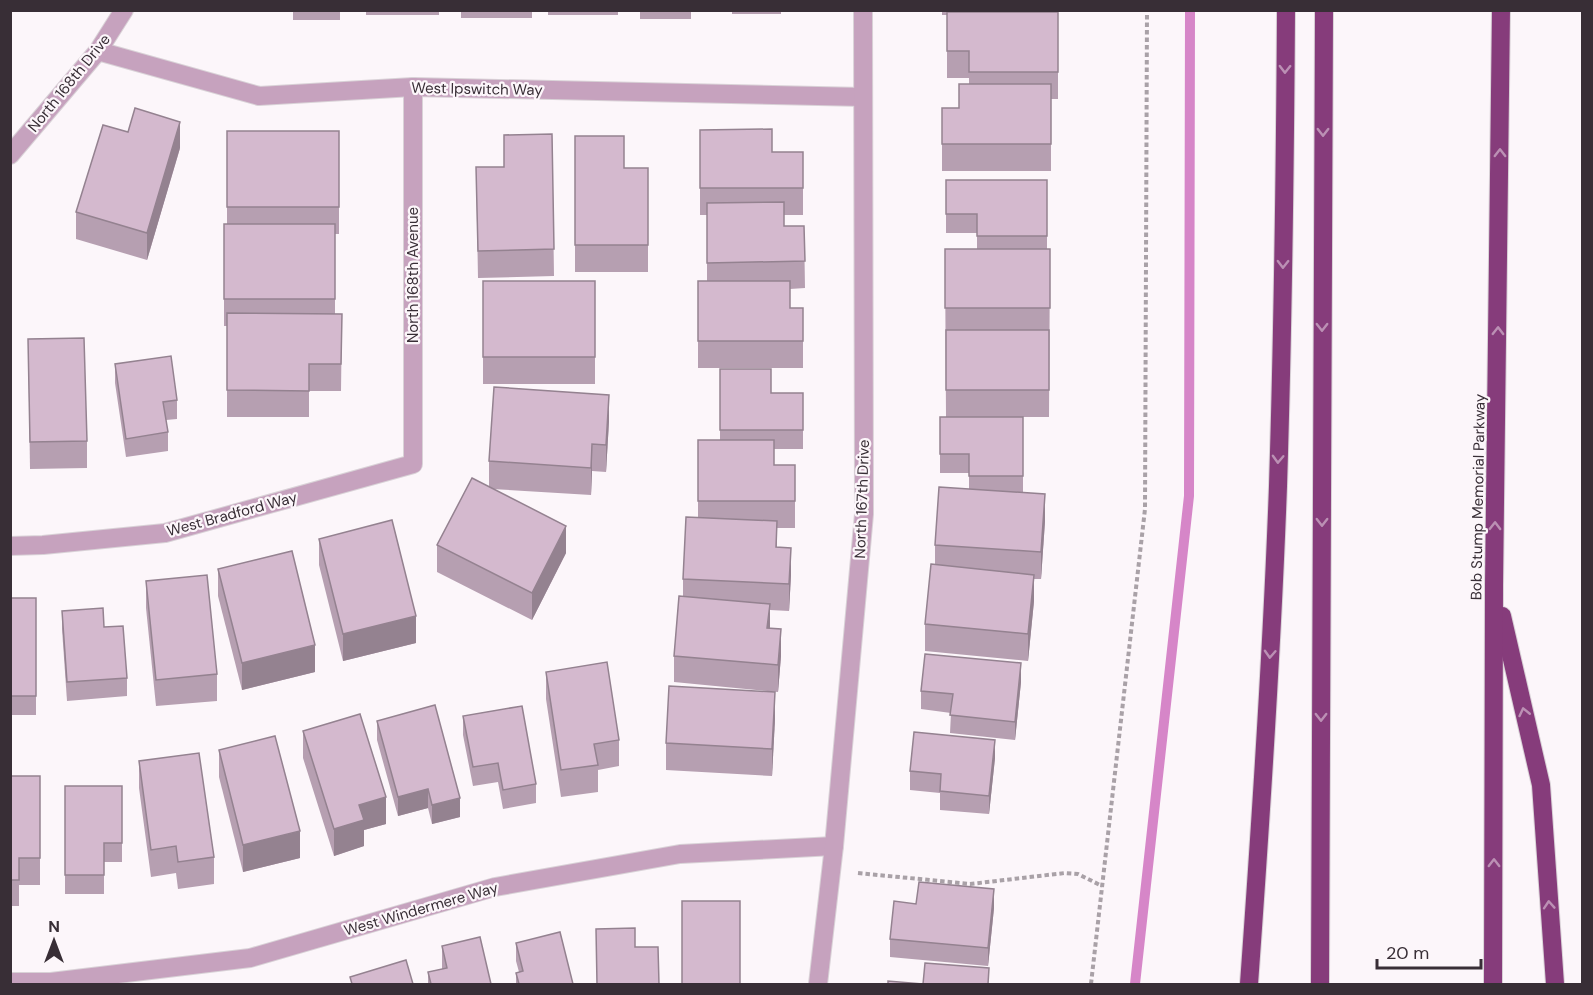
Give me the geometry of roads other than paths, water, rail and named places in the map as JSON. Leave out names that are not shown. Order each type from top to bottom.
[{"type":"highway","points":[[1249,984],[1278,487],[1286,10]]},
{"type":"highway","points":[[1320,984],[1324,10]]},
{"type":"highway","name":"Bob Stump Memorial Parkway","points":[[1493,984],[1494,585],[1501,10]]},
{"type":"highway","points":[[1494,585],[1541,785],[1556,984]]},
{"type":"street","name":"North 168th Drive","points":[[10,154],[98,51],[124,10]]},
{"type":"street","name":"North 167th Drive","points":[[818,984],[834,846],[864,514],[863,10]]},
{"type":"street","name":"West Ipswitch Way","points":[[98,51],[259,96],[413,87],[863,97]]},
{"type":"street","name":"North 168th Avenue","points":[[413,87],[413,464]]},
{"type":"street","name":"West Bradford Way","points":[[10,546],[165,533],[413,464]]},
{"type":"street","name":"West Windermere Way","points":[[10,982],[51,982],[250,958],[495,887],[680,854],[834,846]]},
{"type":"waterway","points":[[1135,984],[1189,496],[1190,10]]}]
